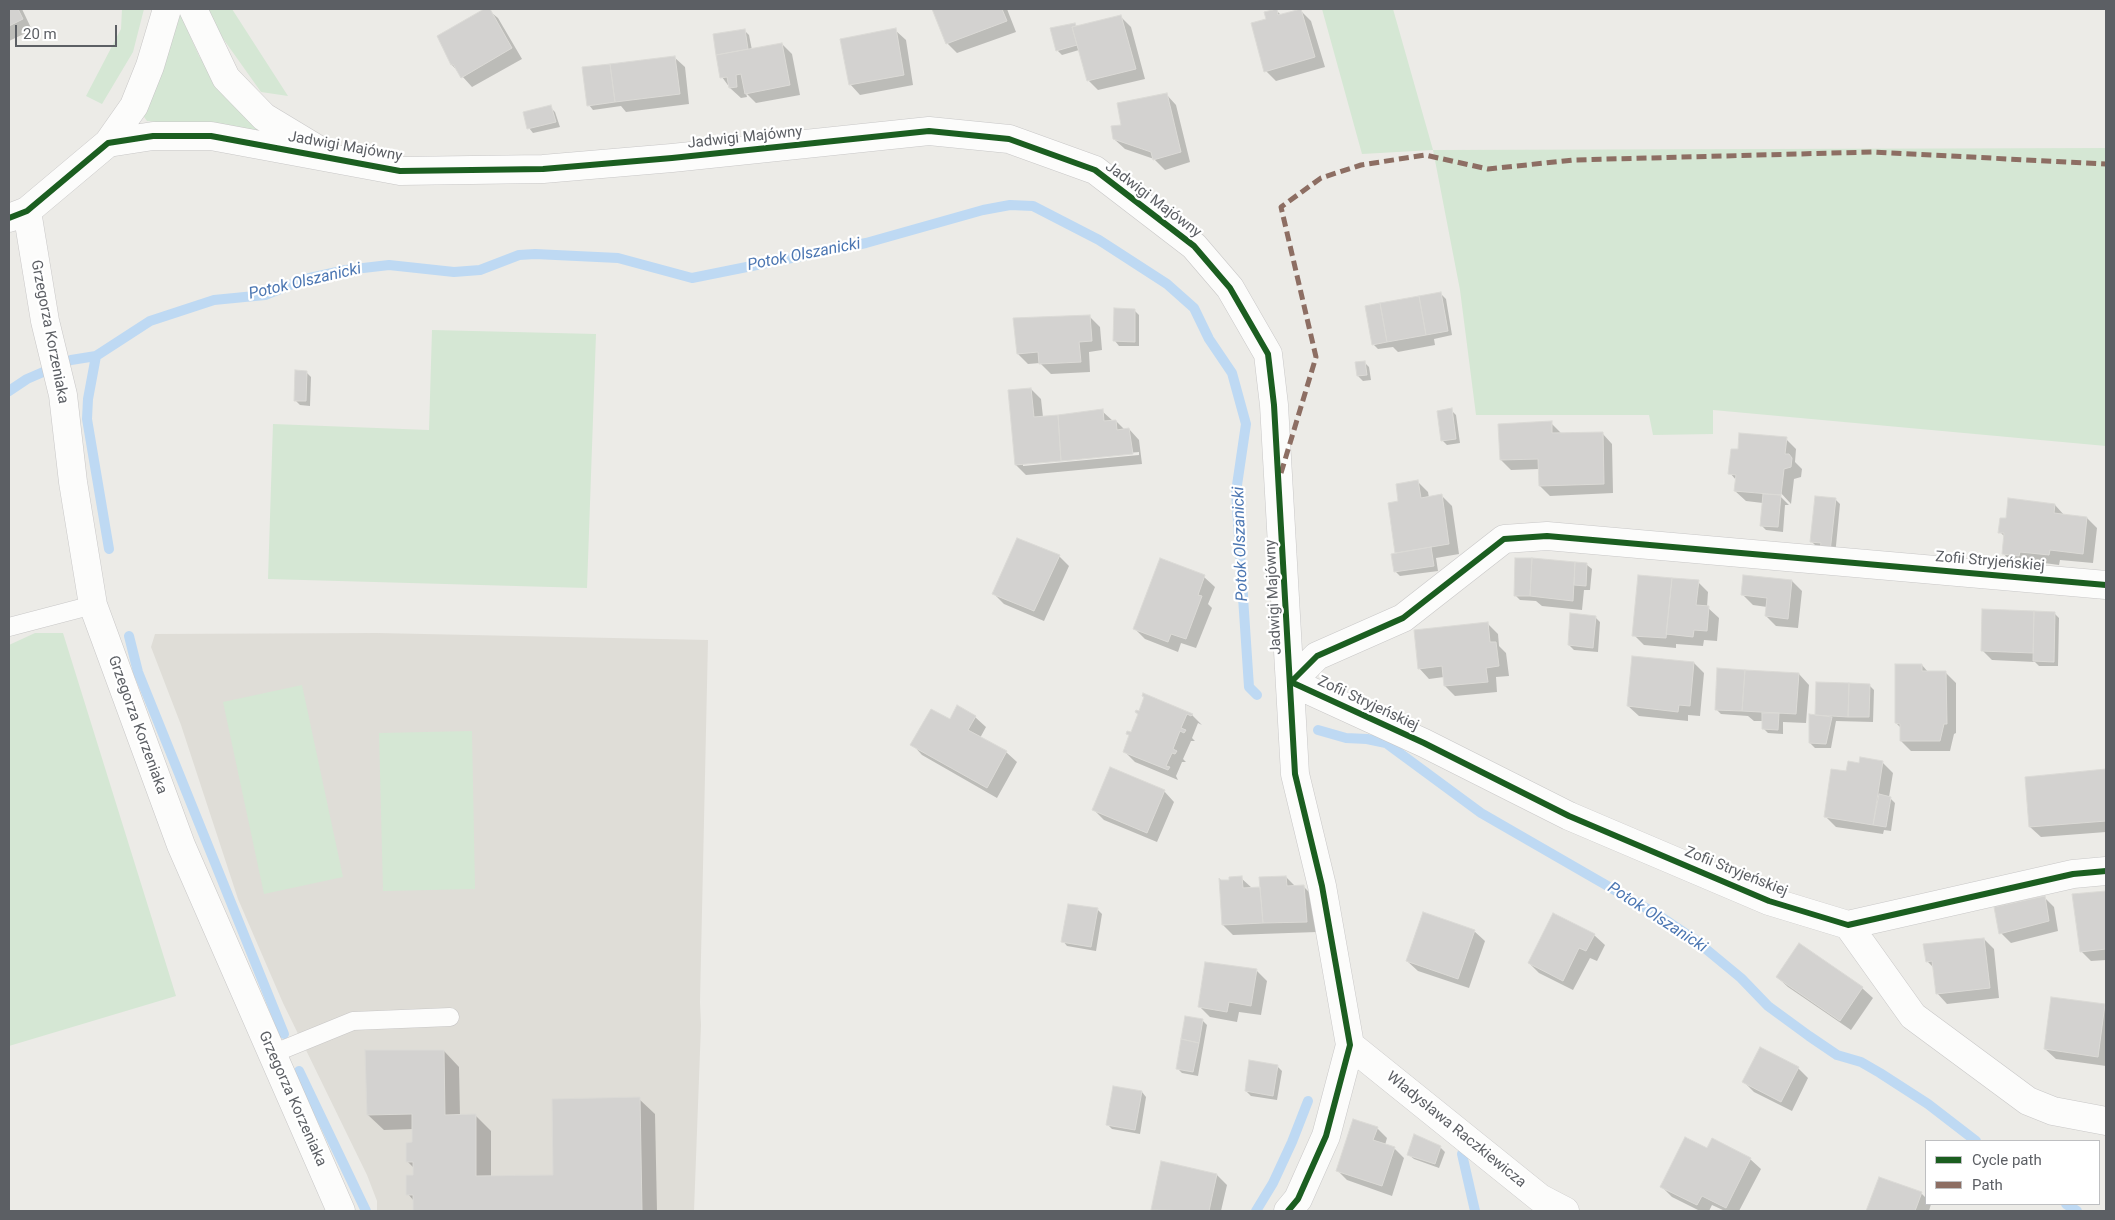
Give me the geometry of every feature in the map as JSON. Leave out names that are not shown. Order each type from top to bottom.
[{"type":"street","points":[[18,215],[108,143],[134,106],[150,66],[167,9]]},
{"type":"street","points":[[193,9],[226,78],[264,117],[333,159]]},
{"type":"street","name":"Jadwigi Majówny","points":[[108,143],[153,136],[211,136],[400,171],[543,169],[672,158],[929,131],[1008,139],[1095,170],[1194,246],[1230,288],[1268,354],[1274,405],[1295,774],[1322,886],[1350,1044],[1326,1136],[1298,1199],[1288,1211]]},
{"type":"street","name":"Grzegorza Korzeniaka","points":[[18,215],[63,395],[73,482],[93,604],[181,845],[340,1211]]},
{"type":"street","name":"Zofii Stryjeńskiej","points":[[2106,585],[1547,536],[1504,540],[1403,618],[1316,656],[1291,682],[1415,739],[1569,816],[1769,901],[1848,925],[2073,874],[2106,871]]},
{"type":"street","points":[[1848,925],[1913,1016],[2028,1101],[2053,1111],[2106,1121]]},
{"type":"street","name":"Władysława Raczkiewicza","points":[[1350,1044],[1540,1198],[1565,1211]]},
{"type":"lane","points":[[9,627],[93,604]]},
{"type":"lane","points":[[272,1054],[353,1021],[450,1017]]},
{"type":"shaded area","points":[[377,633],[708,640],[701,1025],[694,1211],[377,1211],[377,1201],[367,1175],[283,1003],[238,899],[181,725],[151,647],[155,634]]},
{"type":"green space","points":[[122,9],[144,9],[133,52],[102,104],[86,96],[121,29]]},
{"type":"green space","points":[[178,9],[199,56],[231,102],[272,134],[147,121],[142,114]]},
{"type":"green space","points":[[202,9],[232,9],[288,96],[261,92]]},
{"type":"green space","points":[[1322,9],[1393,9],[1433,150],[1362,154]]},
{"type":"green space","points":[[2106,148],[2106,446],[1713,410],[1713,434],[1653,435],[1649,415],[1476,415],[1460,290],[1433,150]]},
{"type":"green space","points":[[432,330],[596,334],[587,588],[268,579],[273,424],[429,430]]},
{"type":"green space","points":[[35,633],[63,633],[176,996],[9,1046],[9,645]]},
{"type":"green space","points":[[302,685],[343,877],[264,894],[223,702]]},
{"type":"green space","points":[[472,731],[475,889],[383,891],[379,733]]},
{"type":"building","points":[[9,9],[18,9],[23,19],[9,26]]},
{"type":"building","points":[[484,9],[490,9],[512,48],[461,78],[453,64],[451,65],[437,36]]},
{"type":"building","points":[[932,9],[1002,9],[1007,21],[946,44]]},
{"type":"building","points":[[1277,9],[1278,15],[1301,9],[1315,57],[1264,72],[1251,23],[1266,19],[1264,12]]},
{"type":"building","points":[[1121,15],[1136,69],[1087,81],[1072,27]]},
{"type":"building","points":[[1075,23],[1076,26],[1072,27],[1077,45],[1056,51],[1050,28]]},
{"type":"building","points":[[896,28],[904,75],[849,85],[840,39]]},
{"type":"building","points":[[745,29],[748,49],[716,55],[713,34]]},
{"type":"building","points":[[782,43],[790,85],[745,94],[741,74],[736,75],[737,87],[729,88],[727,77],[720,78],[716,55]]},
{"type":"building","points":[[675,56],[680,94],[615,102],[610,64]]},
{"type":"building","points":[[610,64],[615,102],[587,106],[582,67]]},
{"type":"building","points":[[1167,93],[1181,152],[1153,160],[1151,152],[1113,139],[1111,126],[1121,125],[1117,103]]},
{"type":"building","points":[[551,105],[556,122],[527,129],[523,112]]},
{"type":"building","points":[[1441,292],[1448,331],[1426,335],[1419,296]]},
{"type":"building","points":[[1419,296],[1426,335],[1387,342],[1380,303]]},
{"type":"building","points":[[1380,303],[1387,342],[1372,345],[1365,306]]},
{"type":"building","points":[[1114,308],[1135,309],[1135,342],[1113,341]]},
{"type":"building","points":[[1090,315],[1092,341],[1079,342],[1081,362],[1039,364],[1038,352],[1017,354],[1013,318]]},
{"type":"building","points":[[1365,361],[1367,375],[1357,376],[1355,362]]},
{"type":"building","points":[[295,370],[307,371],[306,401],[294,401]]},
{"type":"building","points":[[1031,388],[1034,417],[1058,415],[1061,461],[1015,465],[1008,390]]},
{"type":"building","points":[[1452,408],[1456,439],[1441,441],[1437,411]]},
{"type":"building","points":[[1103,409],[1104,421],[1116,420],[1117,430],[1129,428],[1133,454],[1061,461],[1058,415]]},
{"type":"building","points":[[1552,421],[1552,433],[1603,432],[1604,484],[1539,486],[1538,459],[1500,460],[1498,424]]},
{"type":"building","points":[[1739,433],[1787,437],[1785,454],[1789,454],[1792,458],[1791,467],[1784,469],[1781,495],[1734,491],[1736,475],[1728,474],[1731,449],[1738,449]]},
{"type":"building","points":[[1418,480],[1421,498],[1442,494],[1449,544],[1395,553],[1388,503],[1398,501],[1396,484]]},
{"type":"building","points":[[1763,494],[1781,495],[1778,527],[1760,526]]},
{"type":"building","points":[[1815,496],[1836,498],[1830,552],[1820,550],[1821,543],[1810,542]]},
{"type":"building","points":[[2008,498],[2055,504],[2054,513],[2087,517],[2083,554],[2050,550],[2049,555],[2020,552],[2019,556],[2002,554],[2004,533],[1998,533],[2000,518],[2006,518]]},
{"type":"building","points":[[1017,538],[1060,555],[1034,611],[992,594]]},
{"type":"building","points":[[1431,547],[1434,566],[1394,572],[1391,554]]},
{"type":"building","points":[[1160,558],[1205,575],[1198,595],[1202,596],[1186,639],[1171,634],[1168,642],[1133,629]]},
{"type":"building","points":[[1515,558],[1532,558],[1530,596],[1514,596]]},
{"type":"building","points":[[1532,558],[1575,562],[1573,601],[1530,596]]},
{"type":"building","points":[[1575,562],[1587,563],[1586,586],[1574,585]]},
{"type":"building","points":[[1638,575],[1672,578],[1666,638],[1632,636]]},
{"type":"building","points":[[1743,575],[1792,580],[1788,619],[1765,616],[1767,598],[1741,595]]},
{"type":"building","points":[[1672,578],[1699,580],[1696,605],[1709,606],[1707,631],[1694,630],[1693,637],[1666,634]]},
{"type":"building","points":[[1982,609],[2034,611],[2033,653],[1981,651]]},
{"type":"building","points":[[2034,611],[2055,612],[2054,662],[2033,661]]},
{"type":"building","points":[[1570,613],[1596,616],[1593,648],[1568,645]]},
{"type":"building","points":[[1488,622],[1490,642],[1496,642],[1499,666],[1486,668],[1488,682],[1444,686],[1442,666],[1418,669],[1414,630]]},
{"type":"building","points":[[1632,656],[1694,662],[1690,706],[1679,705],[1678,712],[1627,706]]},
{"type":"building","points":[[1895,664],[1922,664],[1922,671],[1946,671],[1947,724],[1944,724],[1940,741],[1900,741],[1900,724],[1895,723]]},
{"type":"building","points":[[1717,668],[1745,670],[1742,711],[1715,710]]},
{"type":"building","points":[[1745,670],[1799,673],[1796,714],[1742,711]]},
{"type":"building","points":[[1816,682],[1849,683],[1848,717],[1815,715]]},
{"type":"building","points":[[1849,683],[1870,684],[1869,717],[1848,717]]},
{"type":"building","points":[[1143,693],[1193,714],[1191,716],[1187,714],[1181,728],[1186,730],[1184,733],[1180,731],[1173,749],[1177,751],[1175,754],[1172,753],[1166,766],[1170,767],[1168,770],[1123,752],[1129,735],[1126,734],[1127,731],[1131,732],[1138,714],[1135,712],[1136,710],[1139,711],[1144,697],[1142,696]]},
{"type":"building","points":[[957,705],[976,716],[968,730],[1007,751],[987,788],[910,745],[931,709],[950,719]]},
{"type":"building","points":[[1762,713],[1779,713],[1778,730],[1762,729]]},
{"type":"building","points":[[1809,714],[1832,717],[1826,744],[1809,743]]},
{"type":"building","points":[[1860,757],[1883,761],[1873,825],[1824,817],[1831,769],[1846,771],[1848,761],[1859,763]]},
{"type":"building","points":[[1110,767],[1165,790],[1147,833],[1092,810]]},
{"type":"building","points":[[2106,769],[2106,821],[2029,827],[2025,777]]},
{"type":"building","points":[[1879,794],[1891,797],[1886,827],[1873,825]]},
{"type":"building","points":[[1242,876],[1243,888],[1260,887],[1263,923],[1222,925],[1219,878],[1221,880],[1229,880],[1229,877]]},
{"type":"building","points":[[1286,876],[1287,886],[1304,885],[1307,922],[1263,923],[1259,877]]},
{"type":"building","points":[[2106,891],[2106,949],[2080,952],[2072,894]]},
{"type":"building","points":[[2045,896],[2049,921],[1999,934],[1994,907]]},
{"type":"building","points":[[1068,904],[1098,908],[1091,947],[1061,942]]},
{"type":"building","points":[[1423,912],[1475,930],[1458,979],[1406,961]]},
{"type":"building","points":[[1553,913],[1595,934],[1586,951],[1579,948],[1563,981],[1528,963]]},
{"type":"building","points":[[1984,938],[1990,988],[1936,994],[1932,961],[1926,962],[1923,944]]},
{"type":"building","points":[[1799,943],[1863,987],[1840,1021],[1776,977]]},
{"type":"building","points":[[1205,962],[1257,969],[1251,1006],[1229,1002],[1227,1012],[1198,1007]]},
{"type":"building","points":[[2051,997],[2105,1004],[2098,1057],[2044,1049]]},
{"type":"building","points":[[1185,1016],[1203,1019],[1199,1043],[1181,1039]]},
{"type":"building","points":[[1181,1039],[1199,1043],[1193,1072],[1176,1069]]},
{"type":"building","points":[[1760,1047],[1799,1067],[1781,1102],[1742,1082]]},
{"type":"building","points":[[365,1050],[444,1050],[445,1115],[476,1114],[476,1176],[553,1175],[552,1099],[640,1097],[642,1211],[413,1211],[413,1195],[406,1195],[406,1175],[413,1175],[413,1162],[406,1162],[406,1143],[412,1142],[412,1114],[367,1115]]},
{"type":"building","points":[[1249,1060],[1278,1065],[1273,1096],[1245,1091]]},
{"type":"building","points":[[1113,1086],[1142,1091],[1135,1130],[1106,1125]]},
{"type":"building","points":[[1353,1119],[1378,1127],[1373,1140],[1395,1147],[1382,1186],[1336,1171]]},
{"type":"building","points":[[1414,1134],[1441,1146],[1435,1164],[1407,1155]]},
{"type":"building","points":[[1685,1137],[1707,1148],[1712,1138],[1751,1158],[1726,1208],[1702,1196],[1697,1205],[1660,1187]]},
{"type":"building","points":[[1161,1161],[1217,1174],[1209,1211],[1151,1210]]},
{"type":"building","points":[[1879,1177],[1922,1192],[1915,1211],[1866,1211]]},
{"type":"waterway","name":"Potok Olszanicki","points":[[9,391],[27,379],[71,360],[96,356],[150,321],[214,300],[265,295],[305,279],[346,270],[389,265],[454,272],[480,270],[519,255],[535,254],[618,258],[692,278],[866,243],[983,210],[1010,205],[1033,206],[1099,240],[1167,284],[1194,308],[1209,339],[1232,373],[1246,424],[1236,492],[1249,687],[1257,695]]},
{"type":"waterway","points":[[96,356],[88,399],[87,419],[109,549]]},
{"type":"waterway","points":[[129,636],[138,672],[284,1034]]},
{"type":"waterway","name":"Potok Olszanicki","points":[[1318,730],[1346,738],[1367,739],[1386,743],[1481,813],[1658,915],[1695,940],[1741,978],[1768,1006],[1809,1036],[1837,1055],[1861,1062],[1880,1073],[1928,1104],[1975,1140]]},
{"type":"waterway","points":[[299,1071],[366,1211]]},
{"type":"waterway","points":[[1256,1211],[1273,1183],[1308,1101]]},
{"type":"waterway","points":[[1462,1154],[1475,1211]]},
{"type":"waterway","name":"Potok Olszanicki","points":[[2068,1205],[2077,1211]]},
{"type":"marked path","points":[[1281,473],[1316,357],[1281,207],[1321,178],[1361,165],[1425,155],[1488,169],[1573,160],[1872,152],[2106,164]]},
{"type":"cycle path","points":[[9,218],[27,211],[108,143],[153,136],[211,136],[400,171],[543,169],[672,158],[929,131],[1009,139],[1095,170],[1194,246],[1230,288],[1268,354],[1274,405],[1295,774],[1322,886],[1350,1045],[1326,1136],[1298,1199],[1288,1211]]},
{"type":"cycle path","points":[[2106,585],[1547,536],[1504,539],[1403,618],[1317,656],[1291,682],[1424,743],[1569,816],[1769,901],[1848,925],[2073,874],[2106,871]]}]
